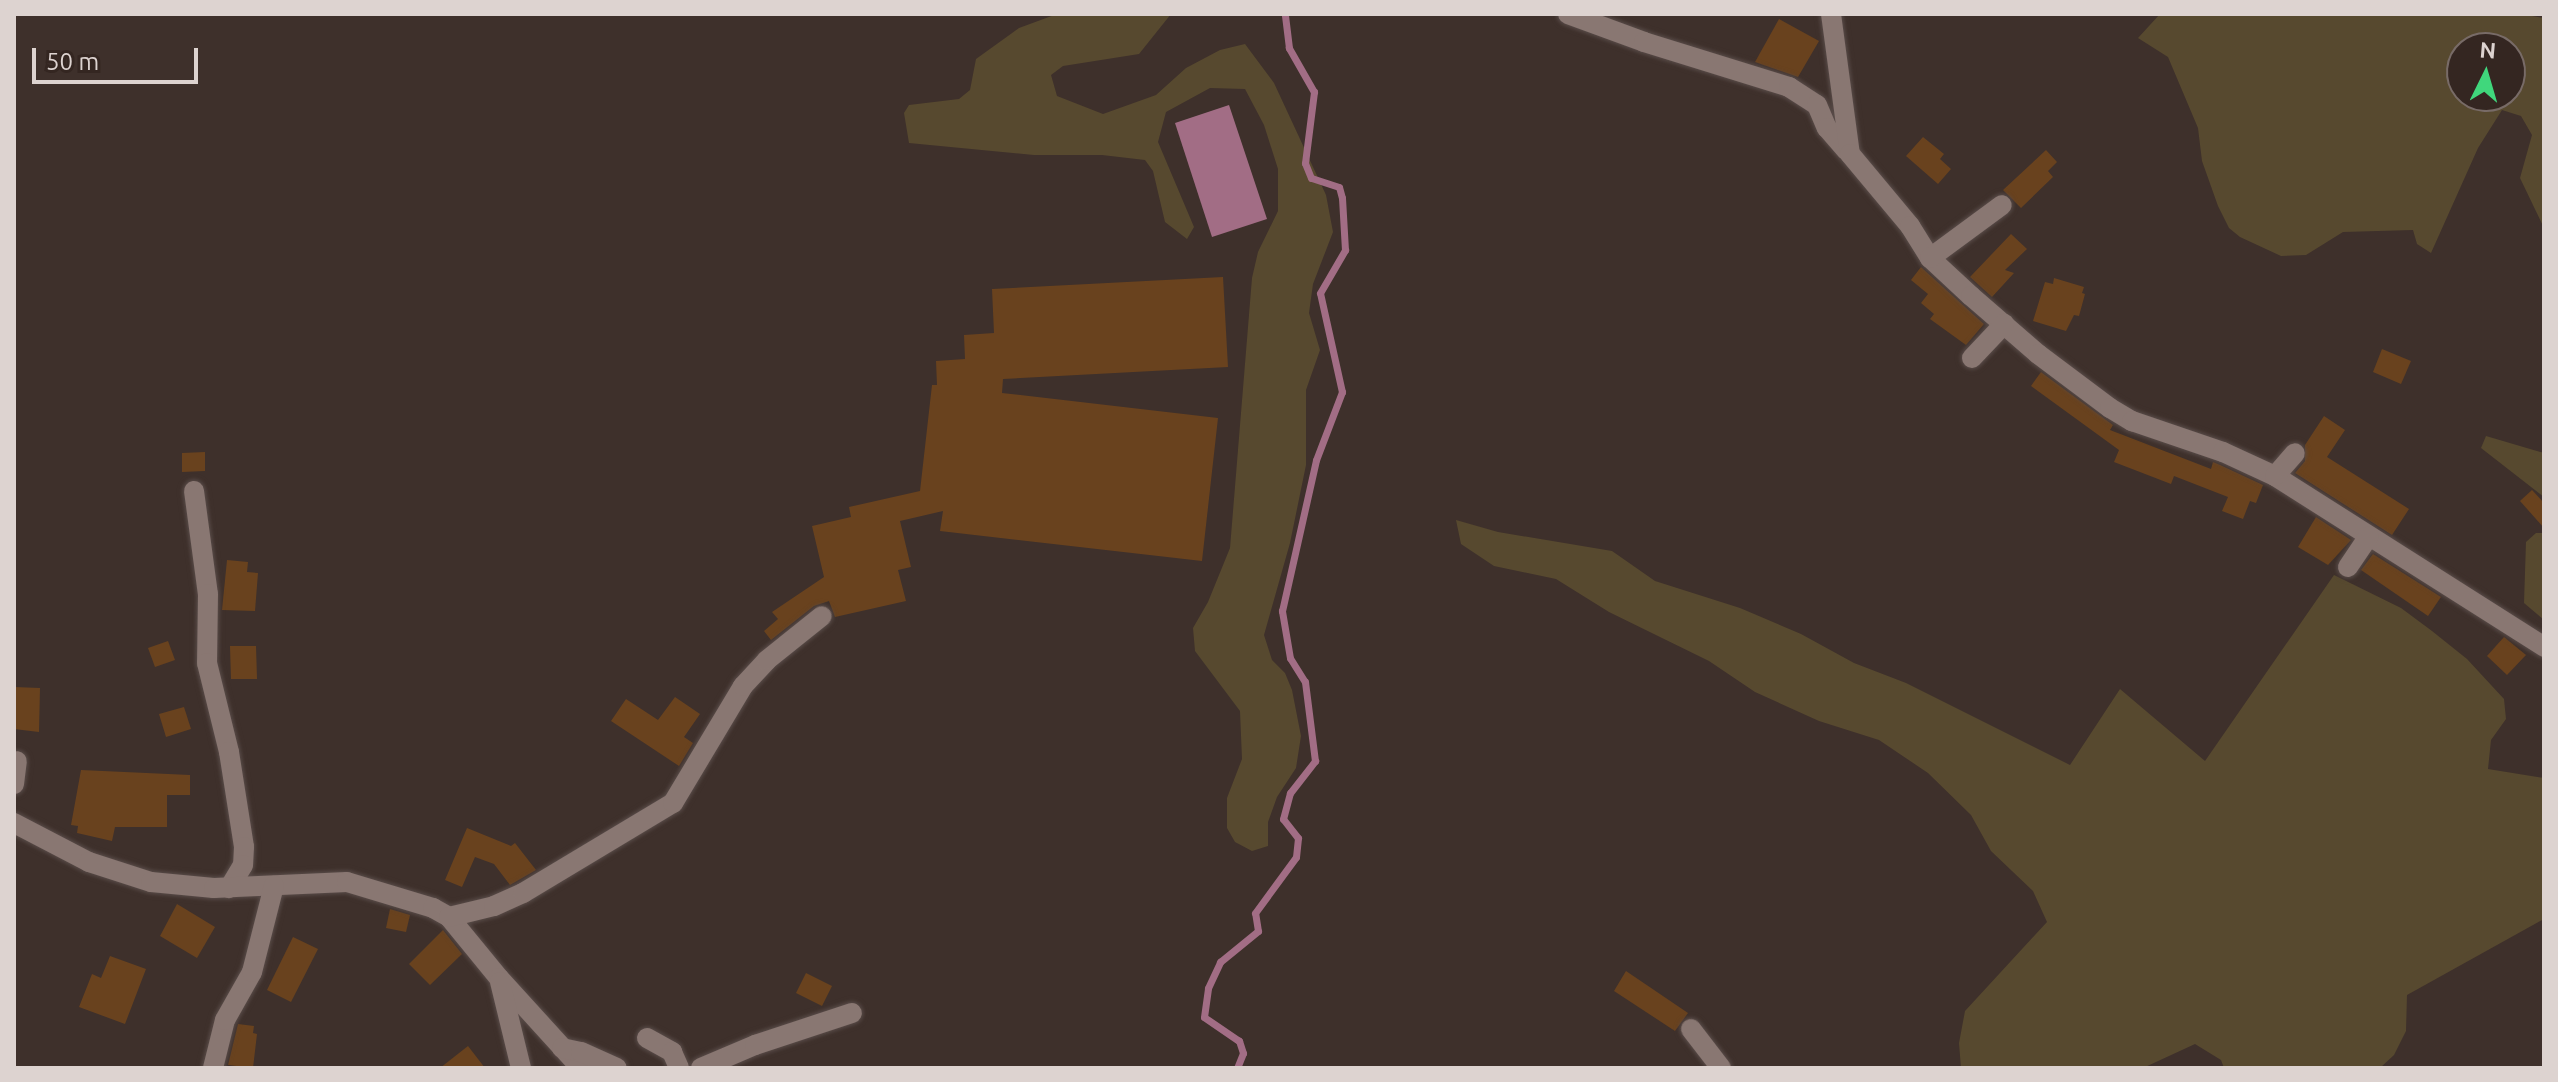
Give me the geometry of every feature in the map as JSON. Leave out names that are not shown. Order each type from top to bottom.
[{"type":"street","points":[[1568,14],[1789,87],[1817,105],[1827,128],[1910,226],[1930,258],[2073,382],[2132,421],[2223,452],[2275,476],[2544,647]]},
{"type":"street","points":[[1831,14],[1850,154]]},
{"type":"street","points":[[1930,258],[2002,205]]},
{"type":"street","points":[[1972,358],[2004,324]]},
{"type":"street","points":[[2275,476],[2295,453]]},
{"type":"street","points":[[194,491],[208,594],[207,663],[229,752],[244,847],[243,865],[229,888]]},
{"type":"street","points":[[2348,567],[2369,536]]},
{"type":"street","points":[[449,917],[494,906],[523,893],[673,803],[743,686],[767,660],[822,616]]},
{"type":"street","points":[[14,784],[17,761]]},
{"type":"street","points":[[14,823],[89,862],[176,887],[357,884],[414,900],[449,917],[499,978],[581,1068]]},
{"type":"street","points":[[213,1068],[225,1020],[252,972],[274,886]]},
{"type":"street","points":[[499,978],[521,1068]]},
{"type":"street","points":[[701,1068],[755,1045],[852,1013]]},
{"type":"street","points":[[1691,1029],[1721,1068]]},
{"type":"street","points":[[647,1038],[672,1052],[679,1068]]},
{"type":"street","points":[[562,1048],[581,1052],[617,1068]]},
{"type":"shaded area","points":[[1057,14],[1171,14],[1139,54],[1063,66],[1051,75],[1057,96],[1103,114],[1156,95],[1186,68],[1220,50],[1245,44],[1274,83],[1326,195],[1333,232],[1313,284],[1309,313],[1320,350],[1306,390],[1306,465],[1290,543],[1264,635],[1272,660],[1285,673],[1292,690],[1301,736],[1296,768],[1277,797],[1268,822],[1268,846],[1252,851],[1235,842],[1227,828],[1227,798],[1242,759],[1240,711],[1195,651],[1193,628],[1208,602],[1230,548],[1252,278],[1258,252],[1278,211],[1278,169],[1264,125],[1245,89],[1210,88],[1166,112],[1158,142],[1194,227],[1187,239],[1165,222],[1153,171],[1145,160],[1102,155],[1034,155],[909,143],[904,113],[909,105],[959,99],[970,90],[976,59],[1019,28]]},
{"type":"shaded area","points":[[2160,14],[2521,14],[2544,18],[2544,228],[2520,178],[2532,135],[2521,116],[2508,112],[2526,112],[2526,32],[2446,32],[2446,112],[2501,112],[2478,148],[2431,253],[2417,244],[2413,230],[2343,232],[2306,255],[2281,256],[2240,237],[2229,228],[2218,206],[2202,161],[2198,128],[2168,57],[2138,38]]},
{"type":"shaded area","points":[[1229,105],[1267,219],[1212,237],[1175,123]]},
{"type":"shaded area","points":[[2486,436],[2544,453],[2544,497],[2481,448]]},
{"type":"shaded area","points":[[1456,520],[1498,532],[1612,551],[1655,581],[1740,608],[1801,634],[1854,663],[1906,683],[2070,765],[2120,689],[2205,761],[2334,575],[2401,608],[2467,659],[2504,699],[2506,719],[2491,740],[2488,769],[2544,778],[2544,919],[2407,995],[2406,1031],[2394,1055],[2380,1068],[2224,1068],[2221,1060],[2195,1044],[2143,1068],[1961,1068],[1959,1043],[1965,1011],[2047,922],[2033,891],[1991,851],[1971,815],[1928,773],[1879,740],[1819,721],[1755,692],[1709,661],[1609,612],[1556,579],[1494,566],[1461,544]]},
{"type":"shaded area","points":[[2536,533],[2544,533],[2544,620],[2524,603],[2526,542]]},
{"type":"building","points":[[1779,19],[1819,41],[1798,77],[1755,62]]},
{"type":"building","points":[[1923,137],[1944,154],[1940,159],[1951,169],[1938,184],[1906,156]]},
{"type":"building","points":[[2046,150],[2057,162],[2048,171],[2053,177],[2021,208],[2003,190]]},
{"type":"building","points":[[2011,234],[2027,249],[2005,270],[2014,273],[1992,297],[1970,277]]},
{"type":"building","points":[[1921,267],[1984,324],[1966,345],[1930,319],[1934,314],[1921,303],[1928,294],[1911,280]]},
{"type":"building","points":[[1223,277],[1228,367],[1003,379],[1002,393],[1218,418],[1202,561],[940,531],[943,511],[900,521],[911,567],[898,570],[906,601],[835,617],[829,601],[814,606],[771,640],[764,631],[778,619],[772,612],[824,577],[812,526],[851,517],[849,507],[920,491],[932,385],[937,385],[936,361],[965,359],[964,335],[994,333],[992,289]]},
{"type":"building","points":[[2054,278],[2084,287],[2079,316],[2074,315],[2066,331],[2033,321],[2045,282],[2053,284]]},
{"type":"building","points":[[2382,349],[2411,361],[2401,384],[2373,372]]},
{"type":"building","points":[[2041,372],[2113,425],[2110,430],[2211,469],[2213,462],[2263,485],[2256,503],[2250,501],[2243,519],[2222,511],[2228,497],[2174,476],[2171,484],[2114,462],[2119,450],[2031,386]]},
{"type":"building","points":[[2324,416],[2345,430],[2327,457],[2409,509],[2392,535],[2295,473],[2305,461],[2305,445]]},
{"type":"building","points":[[205,452],[205,471],[182,472],[182,453]]},
{"type":"building","points":[[2532,490],[2544,503],[2544,528],[2520,501]]},
{"type":"building","points":[[2316,517],[2351,540],[2328,565],[2298,547]]},
{"type":"building","points":[[2373,554],[2441,597],[2428,616],[2361,570]]},
{"type":"building","points":[[227,560],[248,562],[247,572],[258,573],[255,611],[222,610]]},
{"type":"building","points":[[2504,637],[2526,655],[2507,675],[2487,656]]},
{"type":"building","points":[[168,641],[175,660],[155,667],[148,648]]},
{"type":"building","points":[[230,646],[256,646],[257,679],[231,679]]},
{"type":"building","points":[[14,687],[40,688],[39,732],[14,729]]},
{"type":"building","points":[[675,697],[700,714],[684,737],[693,743],[679,766],[611,721],[626,699],[658,720]]},
{"type":"building","points":[[184,707],[191,729],[166,737],[159,714]]},
{"type":"building","points":[[81,770],[190,775],[190,795],[167,795],[167,827],[115,827],[112,841],[77,833],[78,826],[71,825]]},
{"type":"building","points":[[467,828],[511,846],[515,843],[536,870],[510,885],[494,864],[475,857],[462,887],[445,880]]},
{"type":"building","points":[[177,904],[215,927],[197,958],[160,936]]},
{"type":"building","points":[[390,909],[410,915],[406,932],[386,928]]},
{"type":"building","points":[[443,930],[462,954],[430,985],[409,964]]},
{"type":"building","points":[[293,937],[318,949],[291,1002],[267,990]]},
{"type":"building","points":[[110,956],[146,969],[125,1024],[79,1007],[92,974],[101,978]]},
{"type":"building","points":[[1626,971],[1688,1013],[1675,1031],[1614,991]]},
{"type":"building","points":[[806,973],[832,986],[822,1006],[796,993]]},
{"type":"building","points":[[238,1024],[254,1026],[253,1033],[257,1034],[253,1068],[228,1065]]},
{"type":"building","points":[[468,1046],[485,1068],[440,1068]]},
{"type":"waterway","points":[[1237,1068],[1243,1053],[1239,1041],[1204,1017],[1208,988],[1220,962],[1258,931],[1255,913],[1296,857],[1298,838],[1283,819],[1290,793],[1315,761],[1305,682],[1290,658],[1282,611],[1316,460],[1342,392],[1320,293],[1345,250],[1342,198],[1339,187],[1311,178],[1305,163],[1314,92],[1289,48],[1285,14]]}]
